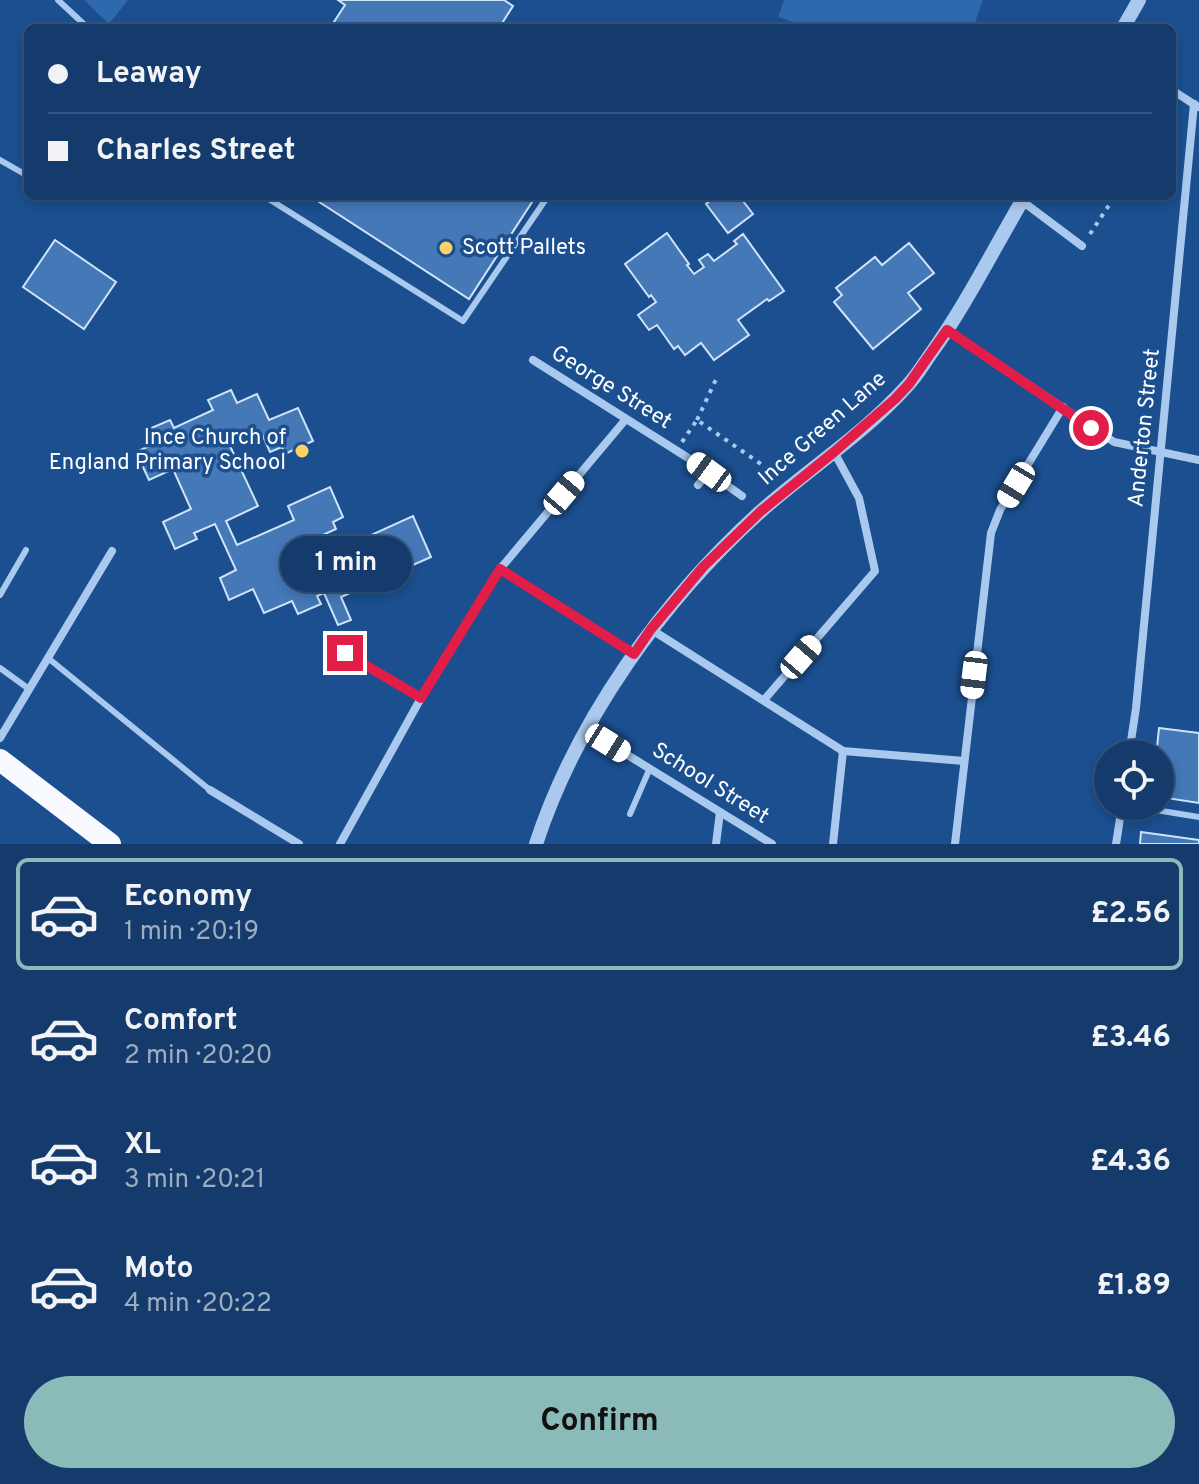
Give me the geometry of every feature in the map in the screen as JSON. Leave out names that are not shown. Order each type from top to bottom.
[{"type":"highway","points":[[0,760],[110,844]]},
{"type":"street","points":[[1125,24],[1139,0]]},
{"type":"street","points":[[1176,93],[1196,106]]},
{"type":"street","name":"Anderton Street","points":[[1131,740],[1196,106]]},
{"type":"street","name":"Ince Green Lane","points":[[536,844],[556,791],[587,730],[651,629],[703,567],[761,511],[834,452],[909,384],[947,330],[1022,200]]},
{"type":"street","points":[[1025,200],[1082,246]]},
{"type":"street","points":[[947,330],[1114,442],[1199,460]]},
{"type":"street","name":"George Street","points":[[533,360],[676,450],[742,496]]},
{"type":"street","points":[[955,844],[991,533],[1000,510],[1063,407]]},
{"type":"street","points":[[340,844],[421,698],[500,569],[626,419]]},
{"type":"street","points":[[764,700],[875,571],[859,498],[834,452]]},
{"type":"street","points":[[698,485],[709,472]]},
{"type":"street","points":[[0,738],[112,551]]},
{"type":"street","points":[[500,569],[634,654]]},
{"type":"street","points":[[651,629],[843,751],[964,761]]},
{"type":"street","points":[[345,653],[421,698]]},
{"type":"street","name":"School Street","points":[[587,730],[772,844]]},
{"type":"street","points":[[833,844],[843,751]]},
{"type":"street","points":[[210,790],[299,844]]},
{"type":"street","points":[[716,844],[720,812]]},
{"type":"street","points":[[1116,844],[1120,820]]},
{"type":"lane","points":[[58,0],[84,24]]},
{"type":"lane","points":[[0,160],[24,174]]},
{"type":"lane","points":[[270,200],[463,321],[545,200]]},
{"type":"lane","points":[[0,595],[26,550]]},
{"type":"lane","points":[[48,658],[210,790]]},
{"type":"lane","points":[[0,668],[29,689]]},
{"type":"lane","points":[[630,814],[650,768]]},
{"type":"lane","points":[[1174,813],[1199,817]]},
{"type":"path","points":[[1082,246],[1112,200]]},
{"type":"path","points":[[676,450],[697,420],[718,375]]},
{"type":"path","points":[[697,420],[792,485]]},
{"type":"shaded area","points":[[84,0],[128,0],[109,24]]},
{"type":"shaded area","points":[[784,0],[983,0],[974,24],[798,24],[778,17]]},
{"type":"building","points":[[338,0],[504,0],[513,6],[502,24],[333,24],[345,5]]},
{"type":"building","name":"Scott Pallets","points":[[316,200],[533,200],[469,299]]},
{"type":"building","points":[[711,200],[742,200],[753,214],[728,233],[706,204]]},
{"type":"building","points":[[667,233],[694,274],[704,267],[699,260],[708,254],[714,261],[737,244],[734,241],[743,234],[784,291],[738,320],[749,335],[714,360],[701,343],[685,355],[678,346],[674,349],[657,325],[649,330],[638,315],[656,302],[625,264]]},
{"type":"building","points":[[55,240],[116,282],[84,329],[23,287]]},
{"type":"building","points":[[909,243],[934,273],[908,293],[921,309],[873,349],[834,302],[842,295],[836,288],[875,257],[882,265]]},
{"type":"building","points":[[231,390],[237,403],[257,394],[269,420],[298,408],[313,441],[285,454],[282,447],[270,452],[261,432],[230,446],[258,506],[226,521],[237,545],[294,520],[288,506],[330,487],[343,517],[333,522],[336,529],[305,543],[314,561],[413,516],[431,557],[341,597],[351,620],[338,625],[324,593],[317,596],[321,604],[298,614],[292,601],[264,613],[253,589],[229,600],[220,578],[236,570],[215,524],[194,533],[197,539],[175,549],[163,522],[191,509],[173,469],[149,480],[136,452],[156,443],[149,429],[170,420],[174,428],[213,410],[208,400]]},
{"type":"building","points":[[1159,728],[1199,733],[1199,803],[1174,799],[1174,740],[1158,740]]},
{"type":"building","points":[[1141,832],[1199,840],[1199,844],[1140,844]]},
{"type":"place","name":"Scott Pallets","points":[[446,248]]},
{"type":"place","name":"Ince Church of England Primary School","points":[[302,451]]},
{"type":"route","points":[[345,653],[421,698],[500,569],[634,654],[703,567],[761,511],[895,399],[947,330],[1091,428]]}]
